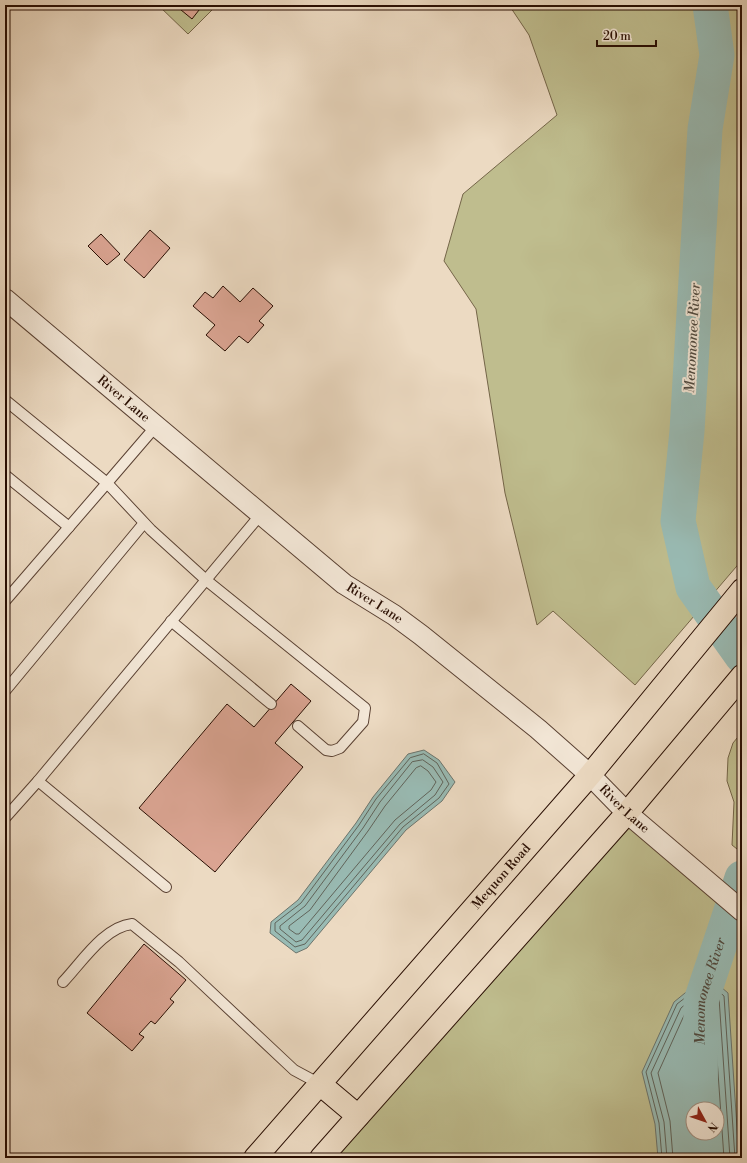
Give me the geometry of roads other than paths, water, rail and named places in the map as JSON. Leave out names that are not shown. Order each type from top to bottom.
[{"type":"main road","name":"Mequon Road","points":[[256,1158],[590,775],[736,598]]},
{"type":"main road","points":[[322,1158],[627,813],[739,680]]},
{"type":"main road","points":[[320,1084],[358,1116]]},
{"type":"street","name":"River Lane","points":[[5,299],[344,584],[394,615],[421,635],[538,730],[590,775],[627,813],[742,911]]},
{"type":"lane","points":[[5,400],[106,483],[144,523],[206,580],[365,708],[363,722],[340,748],[332,751],[326,750],[298,726]]},
{"type":"lane","points":[[5,601],[156,426]]},
{"type":"lane","points":[[5,475],[69,526]]},
{"type":"lane","points":[[5,818],[38,781],[261,514]]},
{"type":"lane","points":[[5,691],[144,523]]},
{"type":"lane","points":[[171,621],[271,704]]},
{"type":"lane","points":[[38,781],[166,887]]},
{"type":"lane","points":[[64,982],[108,932],[118,927],[132,924],[185,967],[294,1070],[320,1084]]},
{"type":"water","points":[[424,750],[439,760],[455,782],[442,801],[406,830],[307,948],[296,953],[270,933],[271,922],[298,900],[356,823],[373,797],[408,754]]},
{"type":"water","points":[[707,975],[728,993],[739,1158],[658,1158],[655,1124],[642,1072],[674,1002]]},
{"type":"waterway","name":"Menomonee River","points":[[710,5],[717,55],[705,129],[687,431],[678,521],[693,587],[742,656]]},
{"type":"waterway","name":"Menomonee River","points":[[700,1101],[701,1001],[742,878]]}]
